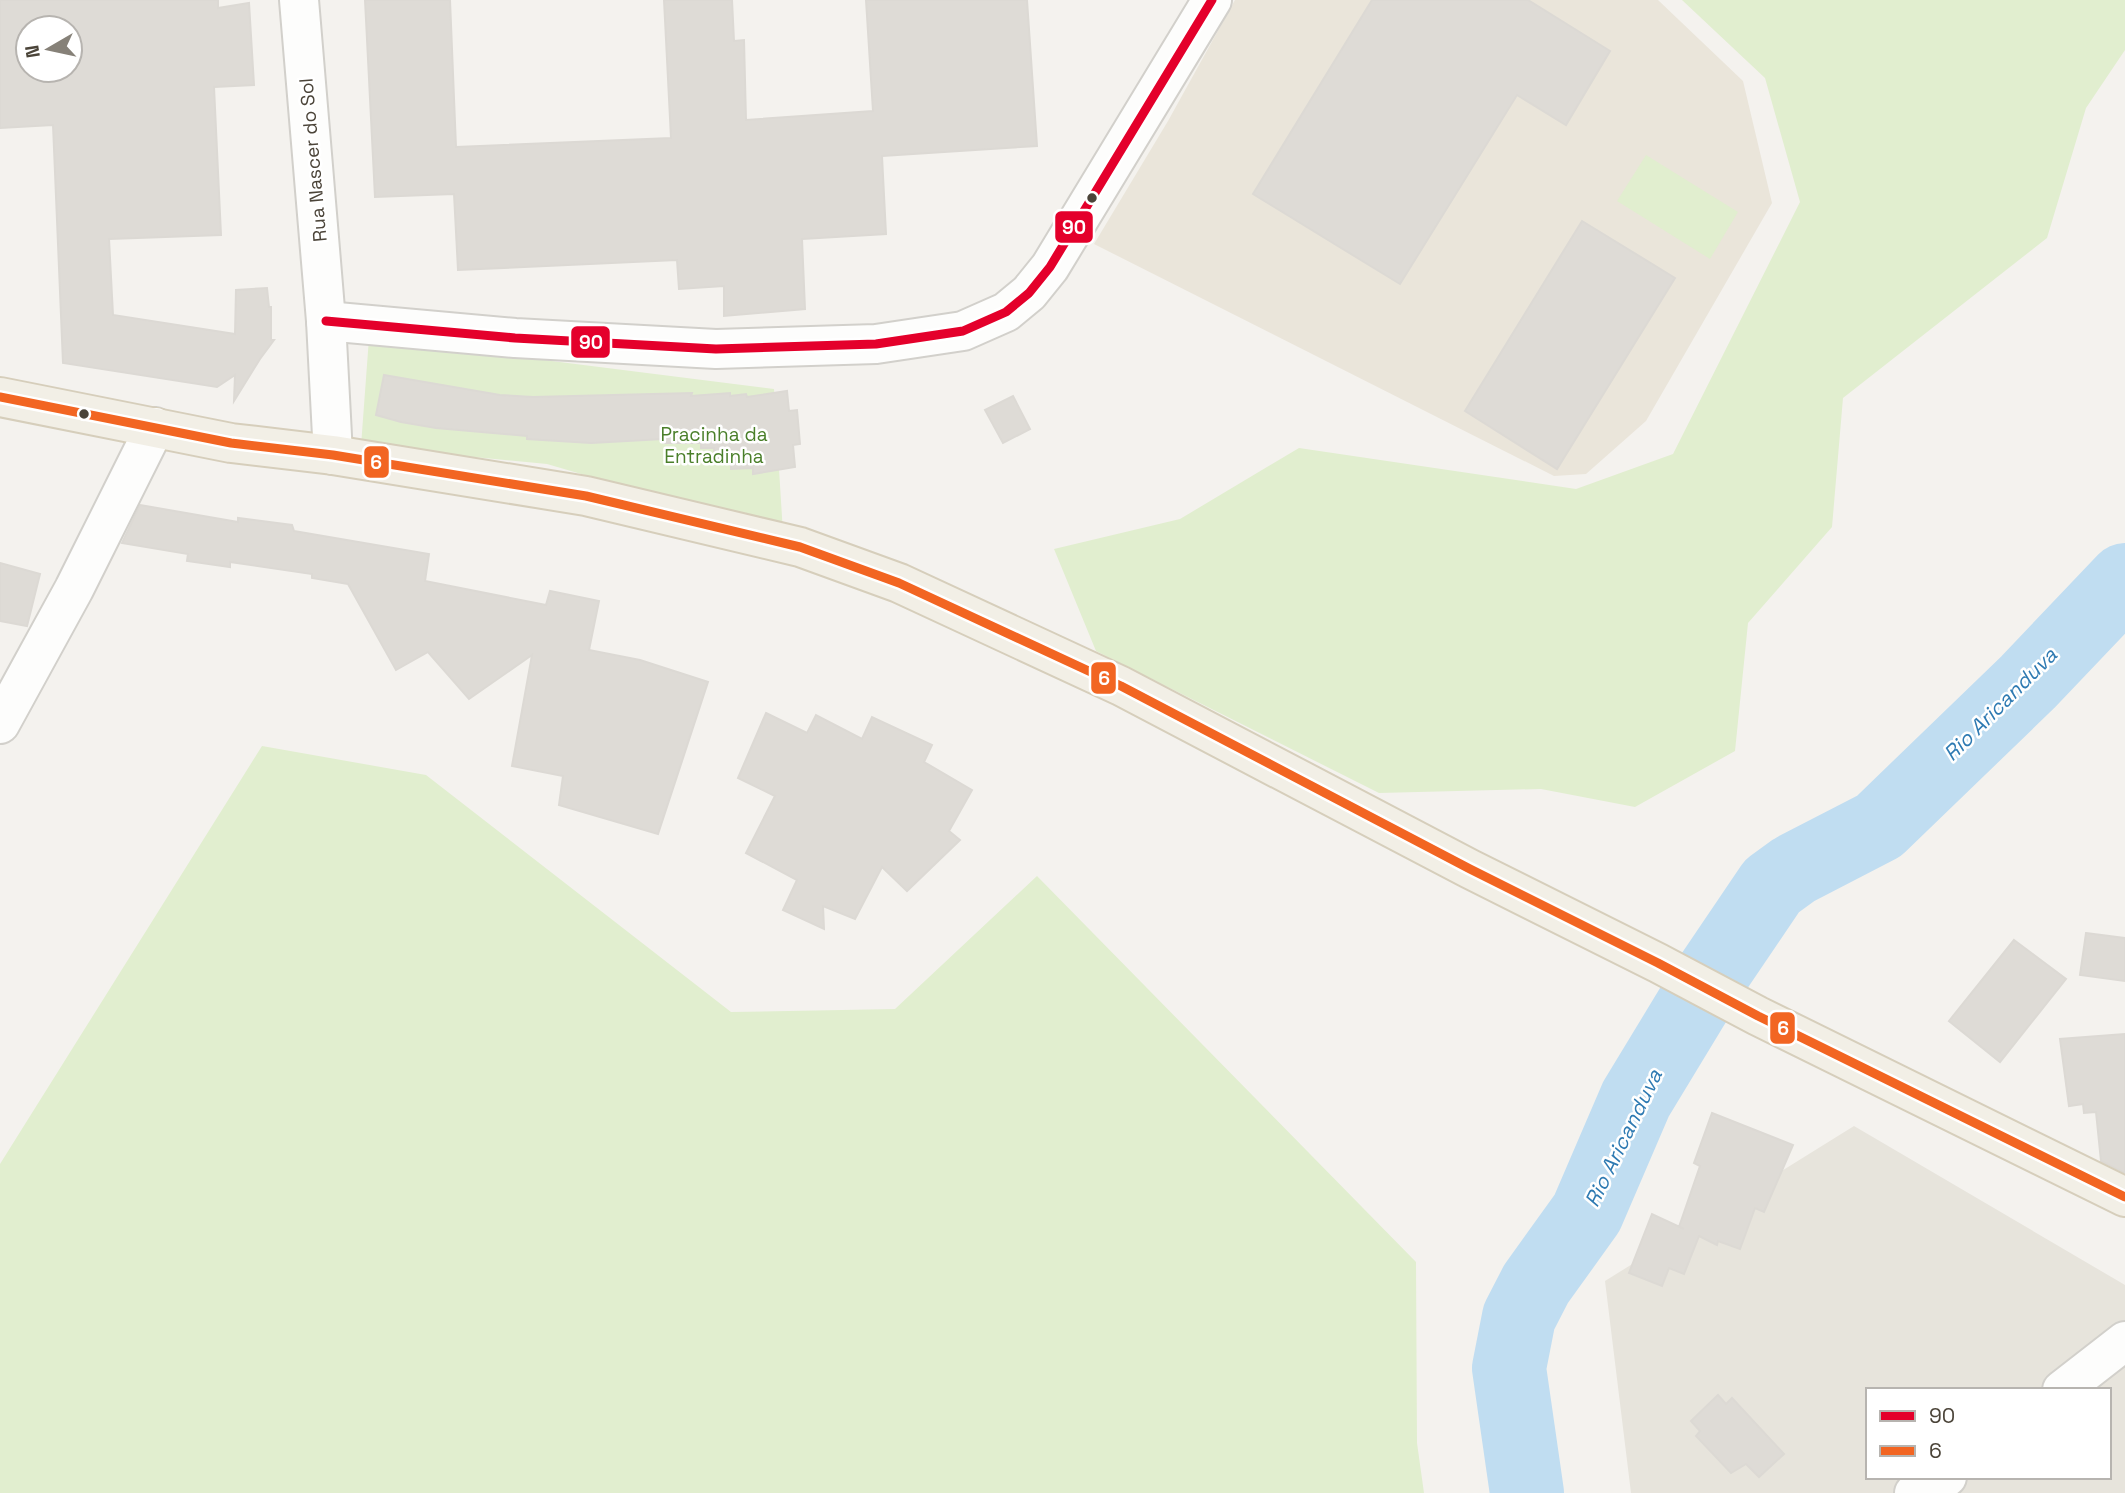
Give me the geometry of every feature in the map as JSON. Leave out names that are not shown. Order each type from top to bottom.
[{"type":"main road","points":[[0,397],[231,443],[586,496],[800,547],[899,583],[1121,686],[1758,1017],[2125,1197]]},
{"type":"street","name":"Rua Nascer do Sol","points":[[299,0],[326,321],[332,456]]},
{"type":"street","points":[[326,321],[515,338],[716,349],[876,344],[962,331],[1006,312],[1029,293],[1050,267],[1212,0]]},
{"type":"street","points":[[0,724],[74,589],[155,427]]},
{"type":"street","points":[[2065,1388],[2125,1341]]},
{"type":"street","points":[[1914,1493],[1943,1479]]},
{"type":"shaded area","points":[[1235,0],[1658,0],[1743,81],[1772,203],[1646,421],[1586,474],[1554,476],[1094,244],[1168,121]]},
{"type":"shaded area","points":[[1854,1126],[2125,1285],[2125,1493],[1631,1493],[1605,1281]]},
{"type":"green space","points":[[1682,0],[2125,0],[2125,50],[2086,108],[2047,238],[1843,398],[1832,527],[1748,623],[1735,751],[1635,807],[1541,789],[1379,793],[1096,651],[1054,549],[1180,519],[1299,448],[1576,489],[1673,454],[1800,202],[1765,78]]},
{"type":"green space","points":[[1646,155],[1738,212],[1710,259],[1617,201]]},
{"type":"green space","name":"Pracinha da Entradinha","points":[[369,338],[774,389],[783,533],[547,464],[361,446]]},
{"type":"green space","points":[[262,746],[426,775],[731,1012],[895,1009],[1037,876],[1416,1262],[1417,1443],[1424,1493],[0,1493],[0,1164]]},
{"type":"building","points":[[0,0],[218,0],[218,8],[249,3],[254,85],[214,87],[221,235],[109,239],[113,315],[235,334],[236,290],[267,288],[271,307],[271,340],[274,340],[234,401],[235,375],[217,387],[63,363],[53,125],[0,128]]},
{"type":"building","points":[[365,0],[450,0],[456,147],[671,138],[664,0],[732,0],[734,41],[744,40],[746,120],[873,111],[866,0],[1027,0],[1037,146],[882,156],[886,234],[802,239],[805,309],[724,316],[724,286],[679,289],[677,260],[458,270],[454,194],[375,197]]},
{"type":"building","points":[[1372,0],[1528,0],[1610,51],[1566,125],[1517,95],[1400,284],[1253,194]]},
{"type":"building","points":[[1582,221],[1675,278],[1557,469],[1465,411]]},
{"type":"building","points":[[384,375],[500,395],[533,397],[692,393],[691,396],[730,393],[730,396],[746,394],[747,397],[787,391],[789,411],[797,410],[800,444],[793,445],[795,467],[753,474],[753,468],[731,469],[731,462],[715,463],[714,448],[701,448],[701,443],[663,443],[663,439],[591,443],[527,439],[527,436],[436,428],[376,415]]},
{"type":"building","points":[[1013,396],[1030,429],[1003,443],[985,410]]},
{"type":"building","points":[[140,505],[238,522],[238,518],[292,525],[294,531],[429,554],[425,581],[546,605],[550,591],[599,601],[589,650],[640,660],[708,682],[658,834],[559,805],[563,776],[512,766],[532,655],[469,699],[428,652],[396,670],[348,584],[312,578],[312,574],[230,562],[230,567],[187,561],[188,554],[122,543]]},
{"type":"building","points":[[0,563],[40,574],[27,626],[0,621]]},
{"type":"building","points":[[766,713],[807,733],[816,715],[862,739],[872,717],[932,745],[924,762],[972,790],[949,831],[960,840],[907,891],[882,867],[855,919],[823,906],[824,929],[783,910],[797,880],[746,853],[775,796],[738,778]]},
{"type":"building","points":[[2086,933],[2125,938],[2125,981],[2080,975]]},
{"type":"building","points":[[2014,940],[2066,979],[2000,1062],[1949,1021]]},
{"type":"building","points":[[2125,1034],[2125,1173],[2101,1161],[2096,1112],[2084,1113],[2083,1104],[2069,1106],[2060,1039]]},
{"type":"building","points":[[1712,1113],[1793,1145],[1764,1212],[1755,1208],[1740,1249],[1718,1241],[1717,1245],[1699,1236],[1684,1274],[1669,1268],[1662,1286],[1629,1273],[1652,1214],[1679,1227],[1700,1166],[1694,1163]]},
{"type":"building","points":[[1718,1395],[1726,1404],[1732,1398],[1784,1454],[1759,1477],[1746,1464],[1731,1473],[1696,1436],[1700,1431],[1691,1421]]},
{"type":"waterway","name":"Rio Aricanduva","points":[[1527,1493],[1509,1368],[1519,1317],[1536,1284],[1587,1213],[1636,1099],[1707,982],[1772,886],[1794,870],[1879,826],[2028,682],[2125,580]]},
{"type":"transit line","name":"90","points":[[326,321],[515,338],[716,349],[876,344],[963,331],[1006,312],[1029,293],[1050,267],[1212,0]]},
{"type":"transit line","name":"6","points":[[0,397],[231,443],[333,455],[586,496],[800,547],[899,583],[1121,686],[1758,1016],[2125,1197]]}]
